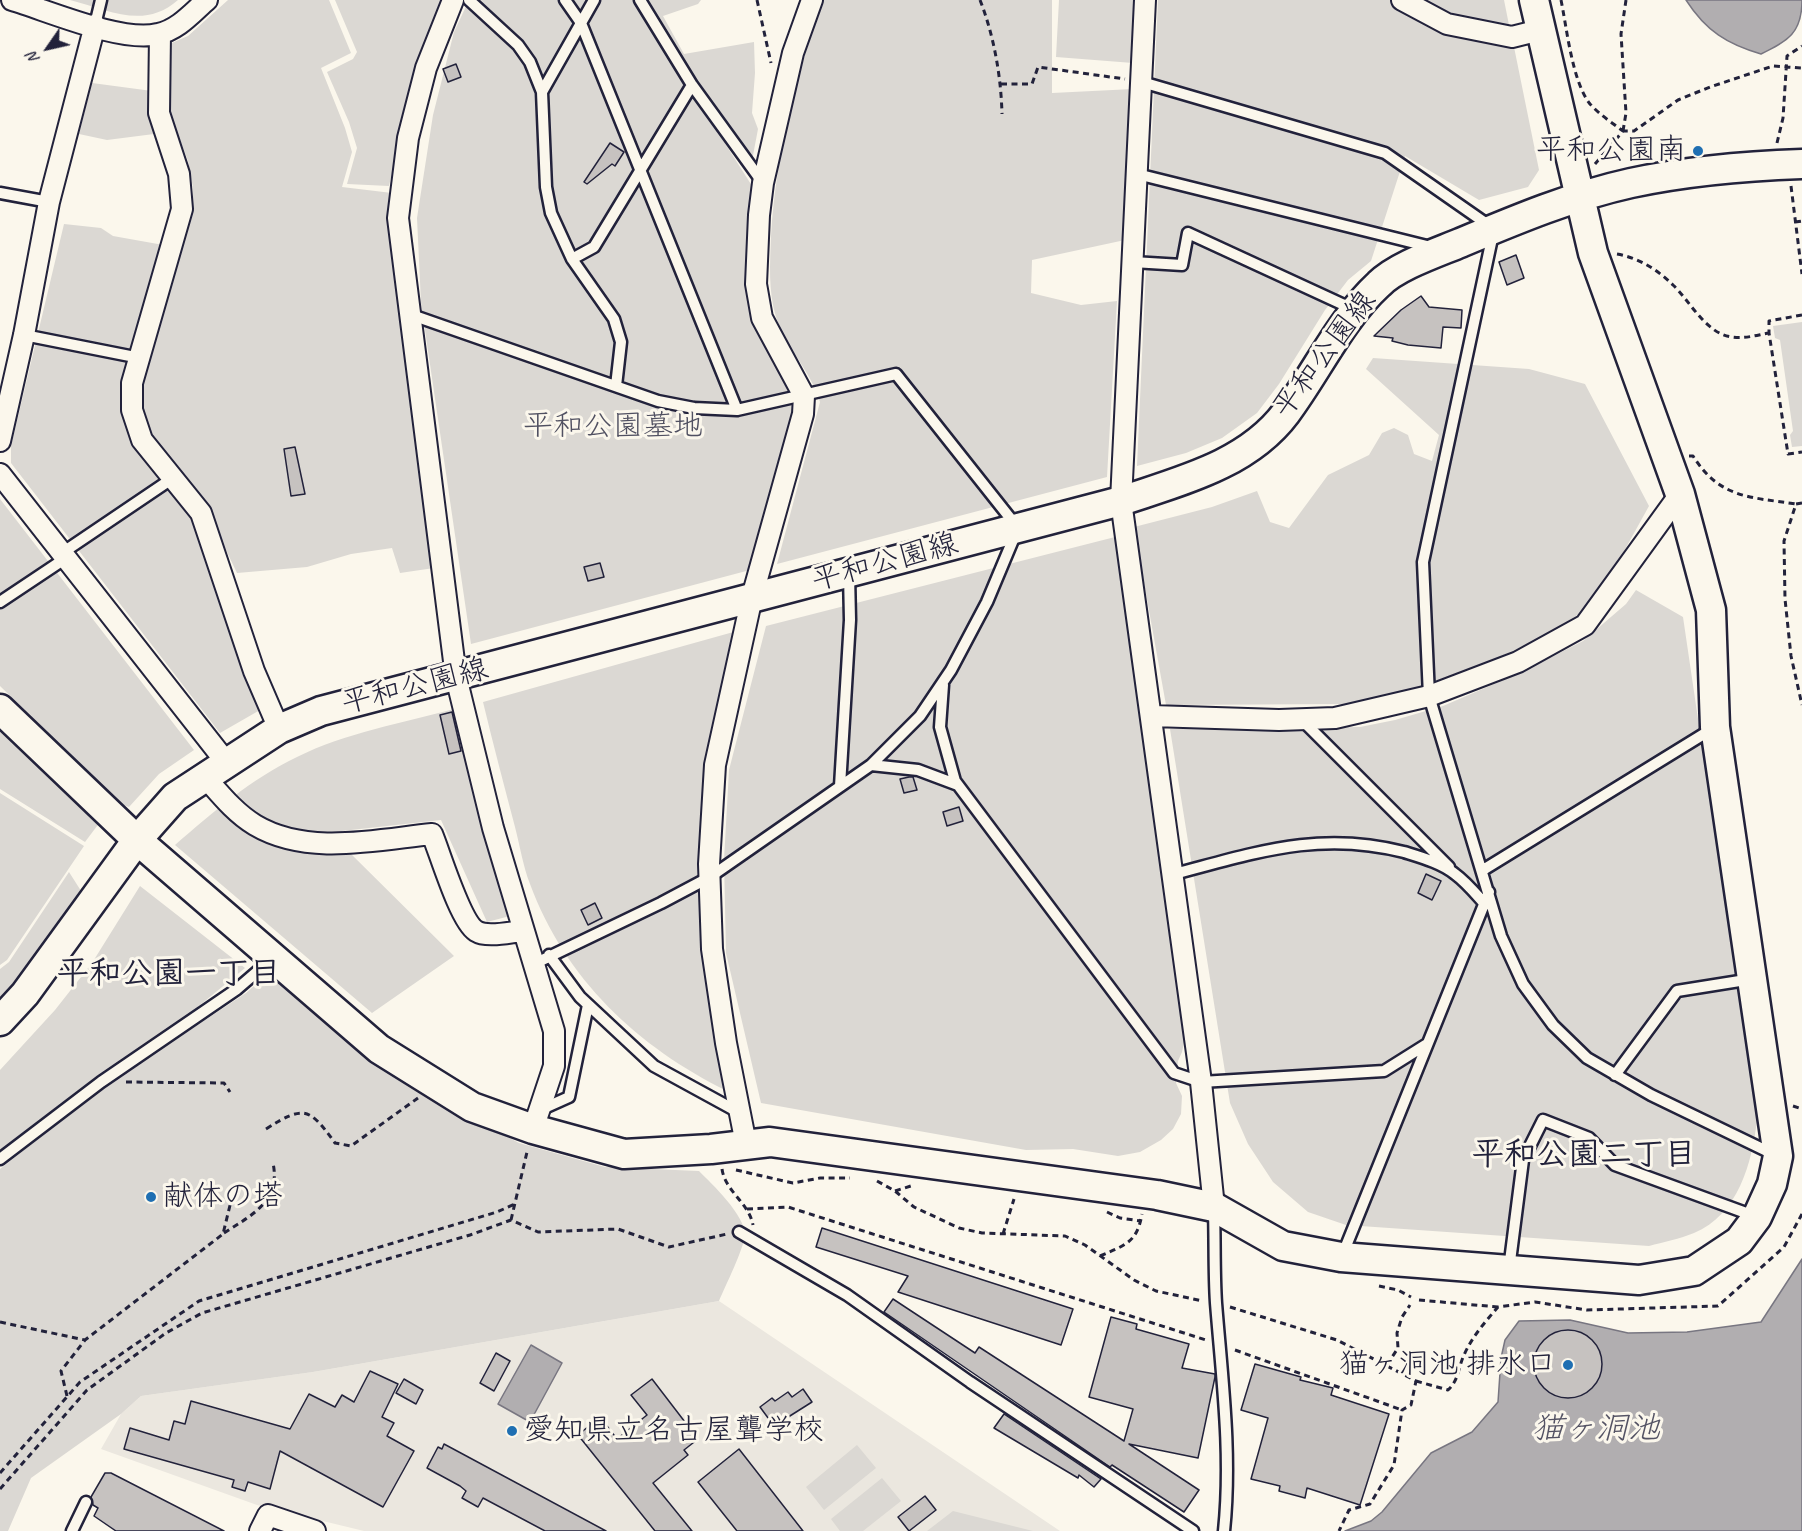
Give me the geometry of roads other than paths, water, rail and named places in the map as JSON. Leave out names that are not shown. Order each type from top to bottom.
[{"type":"street","points":[[12,0],[134,37],[160,34],[178,26],[207,0]]},
{"type":"street","points":[[453,0],[426,68],[408,138],[398,218],[456,677],[493,828],[522,931],[541,960],[554,1031],[554,1066],[536,1120]]},
{"type":"street","points":[[746,1144],[726,1043],[712,950],[710,877],[715,765],[752,597],[803,414],[804,396],[762,318],[756,284],[763,183],[793,52],[812,0]]},
{"type":"street","points":[[1145,0],[1121,501],[1202,1082],[1214,1207]]},
{"type":"street","points":[[1402,0],[1447,24],[1512,38],[1540,30]]},
{"type":"street","points":[[0,709],[137,840],[379,1049],[472,1107],[536,1120],[624,1154],[711,1149],[770,1142],[835,1149],[1145,1193],[1214,1207],[1283,1246],[1366,1261],[1509,1269],[1639,1280],[1694,1271],[1740,1241],[1757,1217],[1772,1184],[1778,1156],[1715,727],[1711,610],[1680,494],[1596,260],[1578,198],[1534,0]]},
{"type":"street","points":[[0,441],[24,335],[49,202],[95,26]]},
{"type":"street","points":[[160,34],[159,113],[179,174],[182,208],[132,383],[132,410],[142,440],[201,513],[254,671],[279,729]]},
{"type":"street","name":"平和公園線","points":[[0,1022],[25,994],[137,840],[175,797],[279,729],[321,711],[1121,501],[1214,470],[1253,445],[1285,414],[1356,310],[1380,282],[1443,250],[1578,198],[1629,184],[1679,174],[1786,165]]},
{"type":"street","points":[[0,474],[64,555],[216,770],[230,805],[254,824],[280,837],[323,843],[432,834],[464,916],[476,931],[486,934],[522,931]]},
{"type":"street","points":[[1152,716],[1335,718],[1429,696],[1518,662],[1585,625],[1680,494]]},
{"type":"street","points":[[260,1531],[268,1515],[315,1531]]},
{"type":"lane","points":[[95,26],[100,0]]},
{"type":"lane","points":[[469,0],[525,54],[542,92],[548,202],[559,234],[572,259],[614,320],[621,342],[616,386]]},
{"type":"lane","points":[[565,0],[581,23],[736,410]]},
{"type":"lane","points":[[542,92],[594,0]]},
{"type":"lane","points":[[640,0],[692,85],[763,183]]},
{"type":"lane","points":[[1142,82],[1385,153],[1494,229],[1423,562],[1429,696],[1483,870],[1486,897],[1523,984],[1562,1034],[1587,1058],[1651,1095],[1778,1156]]},
{"type":"lane","points":[[572,259],[594,247],[692,85]]},
{"type":"lane","points":[[1137,174],[1443,250]]},
{"type":"lane","points":[[0,193],[49,202]]},
{"type":"lane","points":[[1133,262],[1182,265],[1188,233],[1356,310]]},
{"type":"lane","points":[[409,315],[676,405],[736,410],[896,374],[1018,528],[987,602],[944,682],[920,716],[871,765],[710,877],[541,960],[654,1066],[741,1113]]},
{"type":"lane","points":[[24,335],[140,358]]},
{"type":"lane","points":[[0,602],[173,478]]},
{"type":"lane","points":[[840,786],[850,620],[849,572]]},
{"type":"lane","points":[[944,682],[940,727],[946,753],[958,785],[1174,1073],[1202,1082],[1384,1071],[1427,1044]]},
{"type":"lane","points":[[1301,719],[1454,873],[1486,897]]},
{"type":"lane","points":[[1483,870],[1715,727]]},
{"type":"lane","points":[[871,765],[918,770],[958,785]]},
{"type":"lane","points":[[1174,874],[1274,848],[1320,842],[1372,844],[1416,856],[1454,873]]},
{"type":"lane","points":[[1341,1257],[1486,897]]},
{"type":"lane","points":[[0,1159],[101,1082],[237,989],[273,958]]},
{"type":"lane","points":[[1615,1075],[1677,991],[1753,979]]},
{"type":"lane","points":[[536,1120],[569,1097],[588,1005]]},
{"type":"lane","points":[[1509,1269],[1523,1160],[1543,1120],[1589,1138],[1615,1165],[1757,1217]]},
{"type":"lane","points":[[1214,1207],[1216,1303],[1221,1345],[1228,1485],[1224,1531]]},
{"type":"lane","points":[[739,1232],[846,1296],[1193,1531]]},
{"type":"lane","points":[[72,1531],[86,1502]]},
{"type":"water","points":[[1686,0],[1802,0],[1799,21],[1792,34],[1779,45],[1761,54],[1738,46],[1718,35],[1701,20]]},
{"type":"water","name":"猫ヶ洞池","points":[[1802,1259],[1802,1531],[1345,1531],[1371,1521],[1382,1512],[1431,1453],[1472,1432],[1498,1402],[1501,1358],[1505,1340],[1519,1321],[1570,1320],[1628,1333],[1687,1332],[1761,1322]]},
{"type":"water","points":[[531,1345],[562,1363],[530,1422],[498,1404]]},
{"type":"place","name":"平和公園南","points":[[1698,151]]},
{"type":"place","name":"献体の塔","points":[[151,1197]]},
{"type":"place","name":"猫ヶ洞池 排水口","points":[[1568,1365]]},
{"type":"place","name":"愛知県立名古屋聾学校","points":[[512,1431]]},
{"type":"district","name":"平和公園一丁目","points":[[169,975]]},
{"type":"district","name":"平和公園二丁目","points":[[1584,1156]]},
{"type":"park label","name":"平和公園墓地","points":[[613,427]]}]
